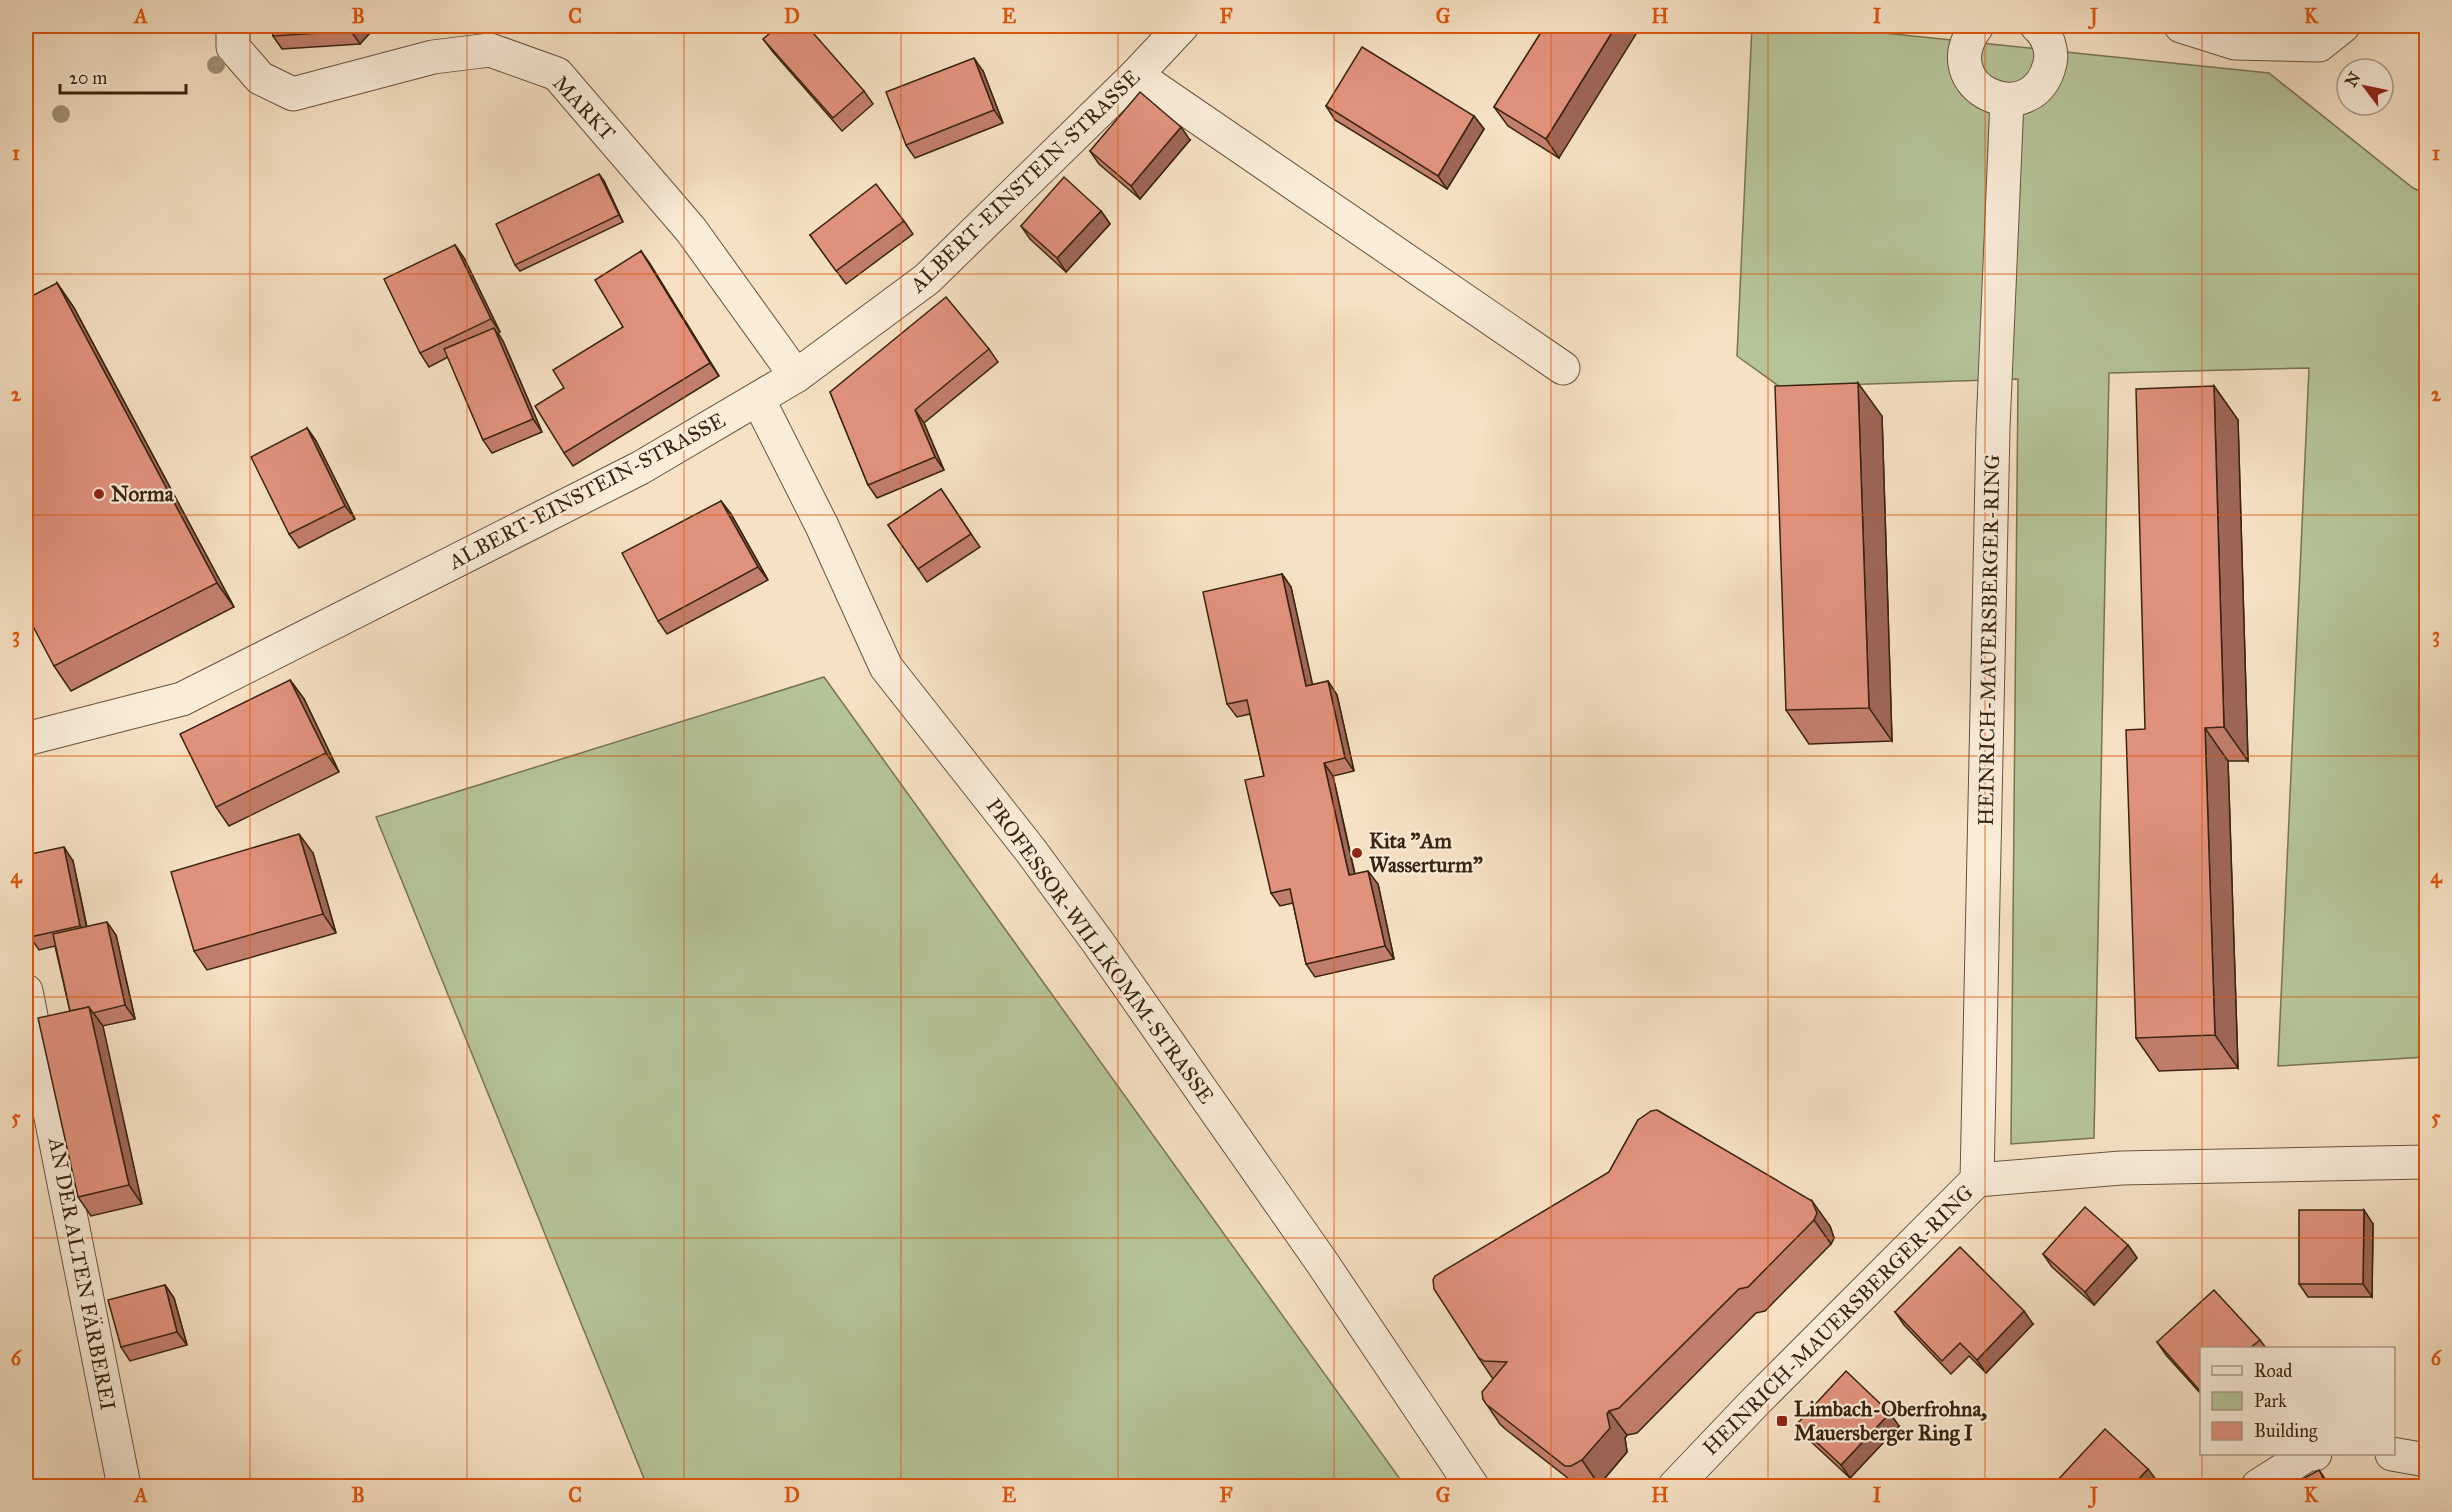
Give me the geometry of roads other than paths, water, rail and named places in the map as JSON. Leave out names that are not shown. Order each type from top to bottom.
[{"type":"street","name":"MARKT","points":[[233,26],[233,47],[260,78],[294,94],[433,57],[490,50],[557,74],[691,230],[796,376]]},
{"type":"street","name":"ALBERT-EINSTEIN-STRASSE","points":[[26,739],[182,699],[640,468],[796,376],[927,279],[1136,75],[1182,26]]},
{"type":"street","points":[[1977,26],[1969,38],[1964,53],[1966,68],[1973,83],[1984,93],[1998,99],[2027,96],[2039,86],[2048,72],[2051,57],[2049,43],[2037,26]]},
{"type":"street","points":[[2181,26],[2235,43],[2319,45],[2343,26]]},
{"type":"street","points":[[1136,75],[1563,368]]},
{"type":"street","name":"HEINRICH-MAUERSBERGER-RING","points":[[1977,1180],[1993,428],[2007,99]]},
{"type":"street","name":"PROFESSOR-WILLKOMM-STRASSE","points":[[758,399],[822,526],[885,667],[1031,850],[1097,941],[1321,1261],[1472,1486]]},
{"type":"street","name":"AN DER ALTEN FÄRBEREI","points":[[26,991],[124,1486]]},
{"type":"street","name":"HEINRICH-MAUERSBERGER-RING","points":[[1675,1486],[1755,1402],[1977,1180],[2121,1168],[2427,1162]]},
{"type":"street","points":[[2258,1486],[2306,1455]]},
{"type":"street","points":[[2395,1455],[2427,1460]]},
{"type":"place","name":"Norma","points":[[99,494]]},
{"type":"place","name":"Kita \"Am Wasserturm\"","points":[[1357,853]]},
{"type":"place","name":"Limbach-Oberfrohna, Mauersberger Ring I","points":[[1782,1421]]}]
